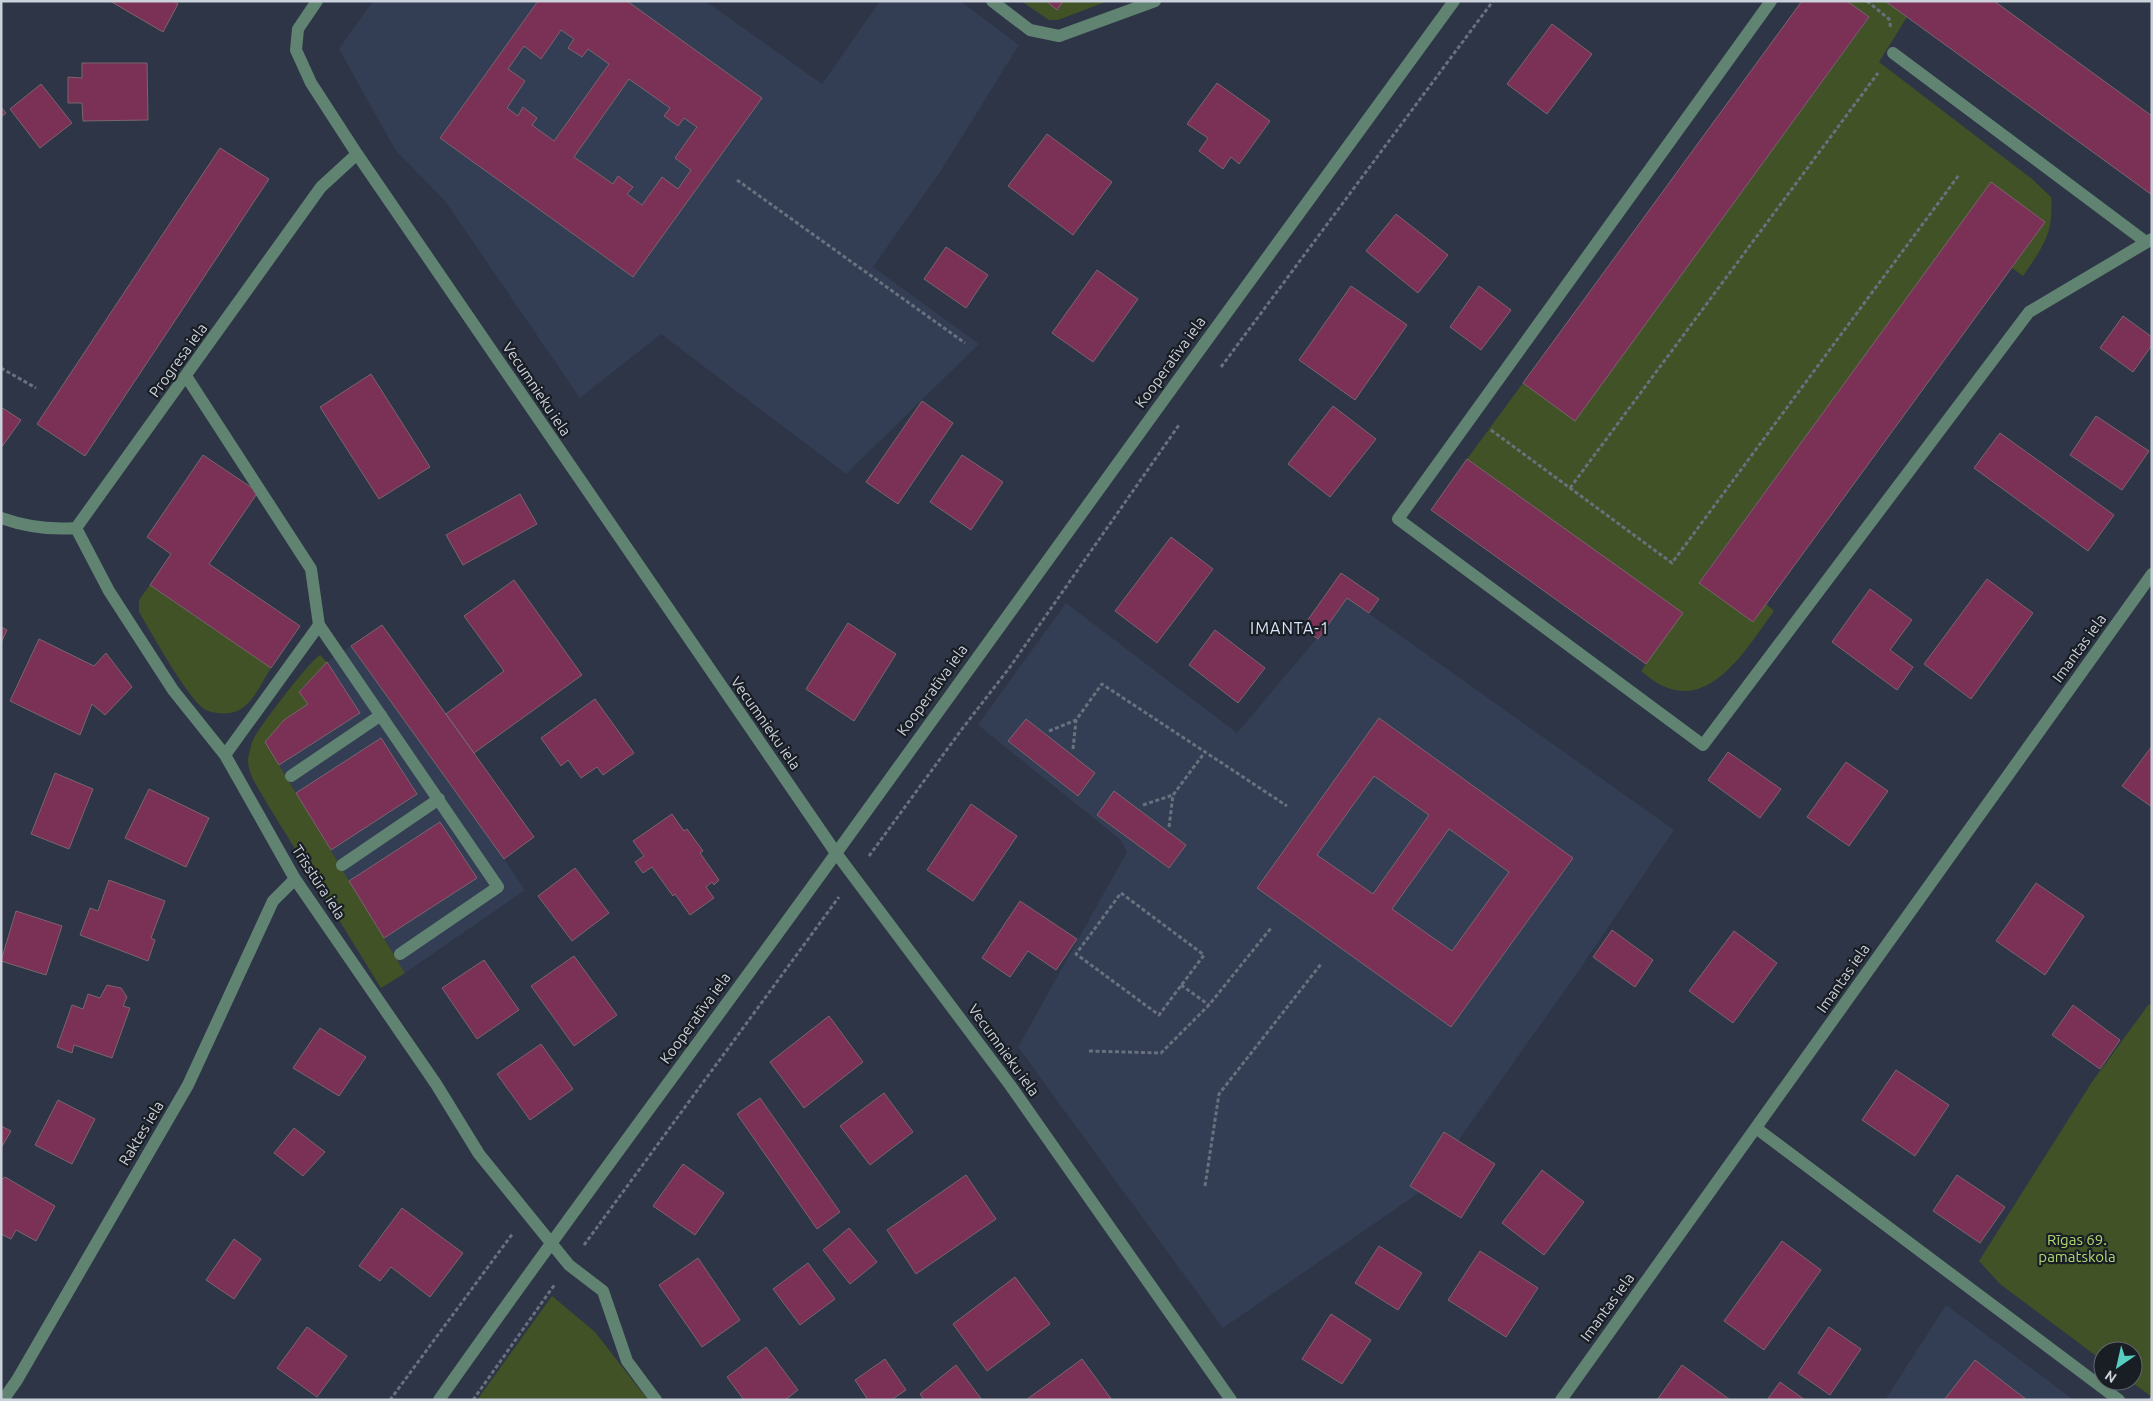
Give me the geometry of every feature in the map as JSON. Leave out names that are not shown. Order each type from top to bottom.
[{"type":"street","name":"Vecumnieku iela","points":[[317,1],[298,30],[296,50],[311,83],[357,154],[836,853],[1010,1084],[1231,1400]]},
{"type":"street","points":[[992,1],[1030,30],[1059,36],[1155,1]]},
{"type":"street","name":"Kooperatīva iela","points":[[439,1400],[550,1242],[836,853],[1175,382],[1454,1]]},
{"type":"street","points":[[1771,1],[1398,519],[1702,745],[2029,312],[2149,241],[1893,53]]},
{"type":"street","name":"Progresa iela","points":[[76,528],[321,187],[357,154]]},
{"type":"street","points":[[186,376],[311,569],[319,625],[498,887],[400,954]]},
{"type":"street","points":[[1,518],[14,523],[48,529],[76,528]]},
{"type":"street","name":"Trīsstūra iela","points":[[76,528],[109,591],[173,690],[225,755],[295,879],[436,1084],[479,1154],[569,1265],[603,1291],[627,1361],[656,1400]]},
{"type":"street","name":"Imantas iela","points":[[1561,1400],[2152,574]]},
{"type":"street","points":[[225,755],[319,625]]},
{"type":"street","points":[[292,776],[381,715]]},
{"type":"street","points":[[342,865],[439,799]]},
{"type":"street","name":"Raktes iela","points":[[3,1400],[188,1085],[273,901],[295,879]]},
{"type":"street","points":[[1756,1128],[2119,1400]]},
{"type":"path","points":[[1218,371],[1493,1]]},
{"type":"path","points":[[1570,488],[1893,53],[1890,18],[1867,1]]},
{"type":"path","points":[[1473,416],[1672,563],[1959,175]]},
{"type":"path","points":[[737,180],[964,343]]},
{"type":"path","points":[[1,368],[36,388]]},
{"type":"path","points":[[473,1400],[569,1265],[962,729],[1010,667],[1183,418]]},
{"type":"path","points":[[1073,749],[1076,720],[1102,684],[1287,806]]},
{"type":"path","points":[[1049,731],[1076,720]]},
{"type":"path","points":[[1169,827],[1173,795],[1205,752]]},
{"type":"path","points":[[1143,805],[1173,795]]},
{"type":"path","points":[[1121,893],[1204,954],[1181,985],[1159,1015],[1076,954],[1121,893]]},
{"type":"path","points":[[1089,1051],[1162,1053],[1209,1005],[1271,928]]},
{"type":"path","points":[[1205,1186],[1219,1094],[1321,964]]},
{"type":"path","points":[[1181,985],[1209,1005]]},
{"type":"path","points":[[390,1400],[526,1214]]},
{"type":"shaded area","points":[[373,1],[705,1],[822,84],[880,1],[960,1],[1019,45],[940,172],[873,267],[979,344],[846,474],[661,334],[580,398],[445,201],[396,151],[339,49]]},
{"type":"shaded area","points":[[1347,598],[1674,830],[1571,982],[1423,1190],[1223,1328],[1018,1047],[1127,852],[1121,840],[978,725],[1066,603],[1237,733],[1317,638],[1319,639]]},
{"type":"shaded area","points":[[382,625],[534,837],[504,859],[525,890],[405,973],[265,742],[284,720],[308,705],[299,692],[327,662]]},
{"type":"shaded area","points":[[1946,1305],[2074,1400],[1885,1400]]},
{"type":"green space","points":[[1021,1],[1046,1],[1057,9],[1063,1],[1108,1],[1058,20],[1049,20]]},
{"type":"green space","points":[[1847,1],[1885,1],[1907,17],[1879,62],[2032,179],[2051,197],[2049,230],[2041,248],[2023,276],[2012,268],[2045,222],[1991,183],[1699,582],[1753,622],[1766,604],[1774,611],[1754,640],[1728,670],[1714,681],[1698,689],[1681,691],[1660,685],[1641,671],[1682,613],[1467,459],[1523,383],[1575,420],[1869,18]]},
{"type":"green space","points":[[150,585],[271,668],[253,697],[239,710],[232,713],[222,713],[206,710],[190,694],[139,612],[139,600]]},
{"type":"green space","points":[[320,655],[327,662],[299,691],[308,704],[284,720],[265,742],[405,973],[381,988],[258,789],[248,765],[253,740],[257,733],[295,682]]},
{"type":"green space","name":"Rīgas 69. pamatskola","points":[[2149,1004],[2152,1006],[2152,1397],[2143,1390],[2143,1341],[2093,1341],[2093,1354],[2000,1284],[1979,1261],[2092,1082]]},
{"type":"green space","points":[[552,1296],[595,1332],[648,1400],[477,1400]]},
{"type":"building","points":[[110,1],[174,1],[178,4],[163,32]]},
{"type":"building","points":[[538,1],[627,1],[762,98],[633,277],[440,138]],"holes":[[[561,30],[574,39],[568,48],[582,57],[588,49],[609,64],[554,141],[532,125],[537,118],[523,107],[518,116],[507,108],[525,81],[508,69],[524,46],[541,59]],[[629,79],[670,108],[664,116],[678,126],[684,118],[697,127],[675,158],[691,170],[678,189],[662,177],[642,205],[627,194],[633,187],[618,176],[613,184],[574,157]]]},
{"type":"building","points":[[1046,1],[1063,1],[1057,10]]},
{"type":"building","points":[[1802,1],[1847,1],[1869,17],[1575,421],[1523,383]]},
{"type":"building","points":[[1885,1],[1994,1],[2152,116],[2152,195]]},
{"type":"building","points":[[1552,24],[1592,54],[1547,114],[1507,84]]},
{"type":"building","points":[[82,63],[147,63],[148,120],[83,121],[82,103],[68,103],[68,77],[82,78]]},
{"type":"building","points":[[1217,83],[1270,121],[1239,164],[1231,157],[1223,169],[1199,151],[1208,138],[1187,124]]},
{"type":"building","points":[[41,84],[72,123],[40,148],[10,109]]},
{"type":"building","points":[[1,107],[6,113],[1,117]]},
{"type":"building","points":[[1047,134],[1112,182],[1073,235],[1008,186]]},
{"type":"building","points":[[220,148],[269,179],[85,456],[37,424]]},
{"type":"building","points":[[1991,182],[2045,222],[1753,622],[1699,583]]},
{"type":"building","points":[[1396,214],[1448,255],[1418,293],[1366,251]]},
{"type":"building","points":[[946,247],[988,275],[966,308],[924,279]]},
{"type":"building","points":[[1097,270],[1138,299],[1093,362],[1052,333]]},
{"type":"building","points":[[1351,286],[1407,325],[1355,400],[1299,360]]},
{"type":"building","points":[[1479,286],[1511,310],[1481,350],[1450,327]]},
{"type":"building","points":[[2123,316],[2152,337],[2152,345],[2133,372],[2100,348]]},
{"type":"building","points":[[371,374],[430,467],[379,499],[320,407]]},
{"type":"building","points":[[922,401],[953,423],[898,504],[866,482]]},
{"type":"building","points":[[1333,406],[1376,439],[1330,497],[1288,464]]},
{"type":"building","points":[[1,407],[21,420],[1,448]]},
{"type":"building","points":[[2096,416],[2149,451],[2122,490],[2070,455]]},
{"type":"building","points":[[2000,433],[2114,515],[2088,551],[1974,468]]},
{"type":"building","points":[[203,455],[258,492],[209,564],[300,626],[271,668],[150,585],[171,554],[147,537]]},
{"type":"building","points":[[962,455],[1003,482],[971,530],[930,502]]},
{"type":"building","points":[[1467,459],[1683,613],[1646,664],[1431,510]]},
{"type":"building","points":[[520,494],[537,524],[463,565],[446,535]]},
{"type":"building","points":[[1171,537],[1213,569],[1157,643],[1115,611]]},
{"type":"building","points":[[1341,573],[1379,599],[1369,613],[1347,598],[1318,639],[1302,628]]},
{"type":"building","points":[[1987,579],[2033,613],[1971,699],[1924,664]]},
{"type":"building","points":[[514,580],[582,675],[474,753],[446,714],[504,671],[464,616]]},
{"type":"building","points":[[1870,589],[1912,620],[1890,650],[1913,667],[1897,690],[1832,642]]},
{"type":"building","points":[[848,623],[896,654],[854,721],[806,689]]},
{"type":"building","points":[[382,625],[534,837],[504,859],[351,646]]},
{"type":"building","points":[[1,627],[7,630],[1,643]]},
{"type":"building","points":[[1215,630],[1265,668],[1238,703],[1189,665]]},
{"type":"building","points":[[39,639],[94,666],[106,653],[132,687],[105,715],[92,704],[80,735],[10,701]]},
{"type":"building","points":[[327,662],[360,713],[279,765],[265,742],[284,720],[308,704],[299,692]]},
{"type":"building","points":[[595,699],[634,753],[603,775],[597,767],[581,778],[568,760],[561,766],[541,738]]},
{"type":"building","points":[[1379,718],[1573,858],[1451,1027],[1257,888]],"holes":[[[1374,776],[1429,815],[1373,894],[1317,855]],[[1449,829],[1509,872],[1452,951],[1392,909]]]},
{"type":"building","points":[[1026,719],[1095,773],[1078,796],[1008,741]]},
{"type":"building","points":[[381,738],[417,794],[331,850],[296,793]]},
{"type":"building","points":[[2152,746],[2152,807],[2122,786]]},
{"type":"building","points":[[1728,752],[1781,789],[1760,818],[1708,780]]},
{"type":"building","points":[[1846,762],[1888,791],[1849,846],[1807,817]]},
{"type":"building","points":[[55,773],[93,789],[69,849],[31,834]]},
{"type":"building","points":[[149,789],[209,818],[186,867],[125,838]]},
{"type":"building","points":[[1114,791],[1186,845],[1169,868],[1097,815]]},
{"type":"building","points":[[971,804],[1017,836],[973,901],[927,870]]},
{"type":"building","points":[[672,814],[684,831],[687,829],[703,851],[700,853],[719,880],[714,885],[712,882],[706,887],[714,898],[690,915],[675,894],[673,896],[652,867],[643,873],[635,862],[644,856],[633,841]]},
{"type":"building","points":[[440,822],[477,878],[384,938],[349,881]]},
{"type":"building","points":[[575,868],[609,913],[572,941],[538,896]]},
{"type":"building","points":[[109,880],[165,901],[151,938],[155,940],[148,961],[80,935],[90,908],[98,911]]},
{"type":"building","points":[[2036,883],[2084,916],[2045,975],[1996,941]]},
{"type":"building","points":[[1020,901],[1077,939],[1056,970],[1028,951],[1010,977],[982,958]]},
{"type":"building","points":[[16,911],[62,926],[46,975],[1,961]]},
{"type":"building","points":[[1612,930],[1653,960],[1635,987],[1593,957]]},
{"type":"building","points":[[1734,931],[1777,963],[1733,1023],[1689,991]]},
{"type":"building","points":[[574,956],[617,1015],[574,1046],[531,986]]},
{"type":"building","points":[[484,960],[519,1010],[477,1039],[442,988]]},
{"type":"building","points":[[107,985],[121,988],[127,997],[123,1006],[130,1008],[112,1058],[74,1045],[72,1053],[57,1047],[72,1005],[83,1009],[88,994],[100,998]]},
{"type":"building","points":[[2073,1005],[2120,1040],[2100,1069],[2052,1035]]},
{"type":"building","points":[[829,1016],[863,1062],[804,1108],[770,1062]]},
{"type":"building","points":[[320,1028],[366,1057],[339,1096],[293,1068]]},
{"type":"building","points":[[541,1044],[573,1089],[530,1120],[497,1074]]},
{"type":"building","points":[[1896,1070],[1949,1105],[1915,1156],[1862,1120]]},
{"type":"building","points":[[884,1093],[913,1132],[870,1165],[840,1126]]},
{"type":"building","points":[[760,1098],[840,1212],[817,1229],[737,1114]]},
{"type":"building","points":[[58,1100],[95,1119],[72,1164],[35,1145]]},
{"type":"building","points":[[1,1126],[11,1131],[1,1148]]},
{"type":"building","points":[[294,1128],[325,1152],[303,1176],[274,1153]]},
{"type":"building","points":[[1444,1132],[1495,1164],[1461,1218],[1410,1186]]},
{"type":"building","points":[[683,1164],[724,1193],[695,1235],[653,1206]]},
{"type":"building","points":[[1542,1170],[1584,1202],[1544,1255],[1502,1223]]},
{"type":"building","points":[[966,1175],[996,1219],[916,1274],[887,1230]]},
{"type":"building","points":[[1957,1175],[2005,1207],[1980,1243],[1933,1211]]},
{"type":"building","points":[[5,1177],[55,1206],[36,1241],[16,1230],[11,1239],[1,1234],[1,1180]]},
{"type":"building","points":[[402,1208],[463,1253],[430,1297],[391,1267],[380,1281],[359,1266]]},
{"type":"building","points":[[849,1228],[877,1262],[850,1284],[823,1250]]},
{"type":"building","points":[[234,1239],[261,1259],[234,1299],[206,1280]]},
{"type":"building","points":[[1782,1241],[1821,1270],[1764,1350],[1724,1321]]},
{"type":"building","points":[[1379,1246],[1422,1273],[1398,1310],[1355,1283]]},
{"type":"building","points":[[1480,1251],[1538,1288],[1506,1337],[1448,1300]]},
{"type":"building","points":[[698,1258],[740,1320],[702,1347],[659,1285]]},
{"type":"building","points":[[808,1263],[835,1299],[800,1325],[773,1289]]},
{"type":"building","points":[[1015,1277],[1050,1324],[987,1371],[953,1324]]},
{"type":"building","points":[[1331,1314],[1371,1340],[1342,1384],[1302,1359]]},
{"type":"building","points":[[307,1327],[347,1356],[317,1397],[277,1368]]},
{"type":"building","points":[[1829,1327],[1861,1349],[1830,1395],[1798,1373]]},
{"type":"building","points":[[766,1347],[798,1390],[785,1400],[744,1400],[727,1377]]},
{"type":"building","points":[[885,1359],[906,1390],[891,1400],[868,1400],[855,1380]]},
{"type":"building","points":[[1082,1359],[1112,1400],[1026,1400]]},
{"type":"building","points":[[1975,1360],[2027,1400],[1944,1400]]},
{"type":"building","points":[[956,1365],[982,1400],[924,1400],[920,1394]]},
{"type":"building","points":[[1682,1365],[1729,1399],[1657,1400]]},
{"type":"building","points":[[1780,1382],[1805,1400],[1767,1400]]},
{"type":"district","name":"IMANTA-1","points":[[1290,628]]}]
